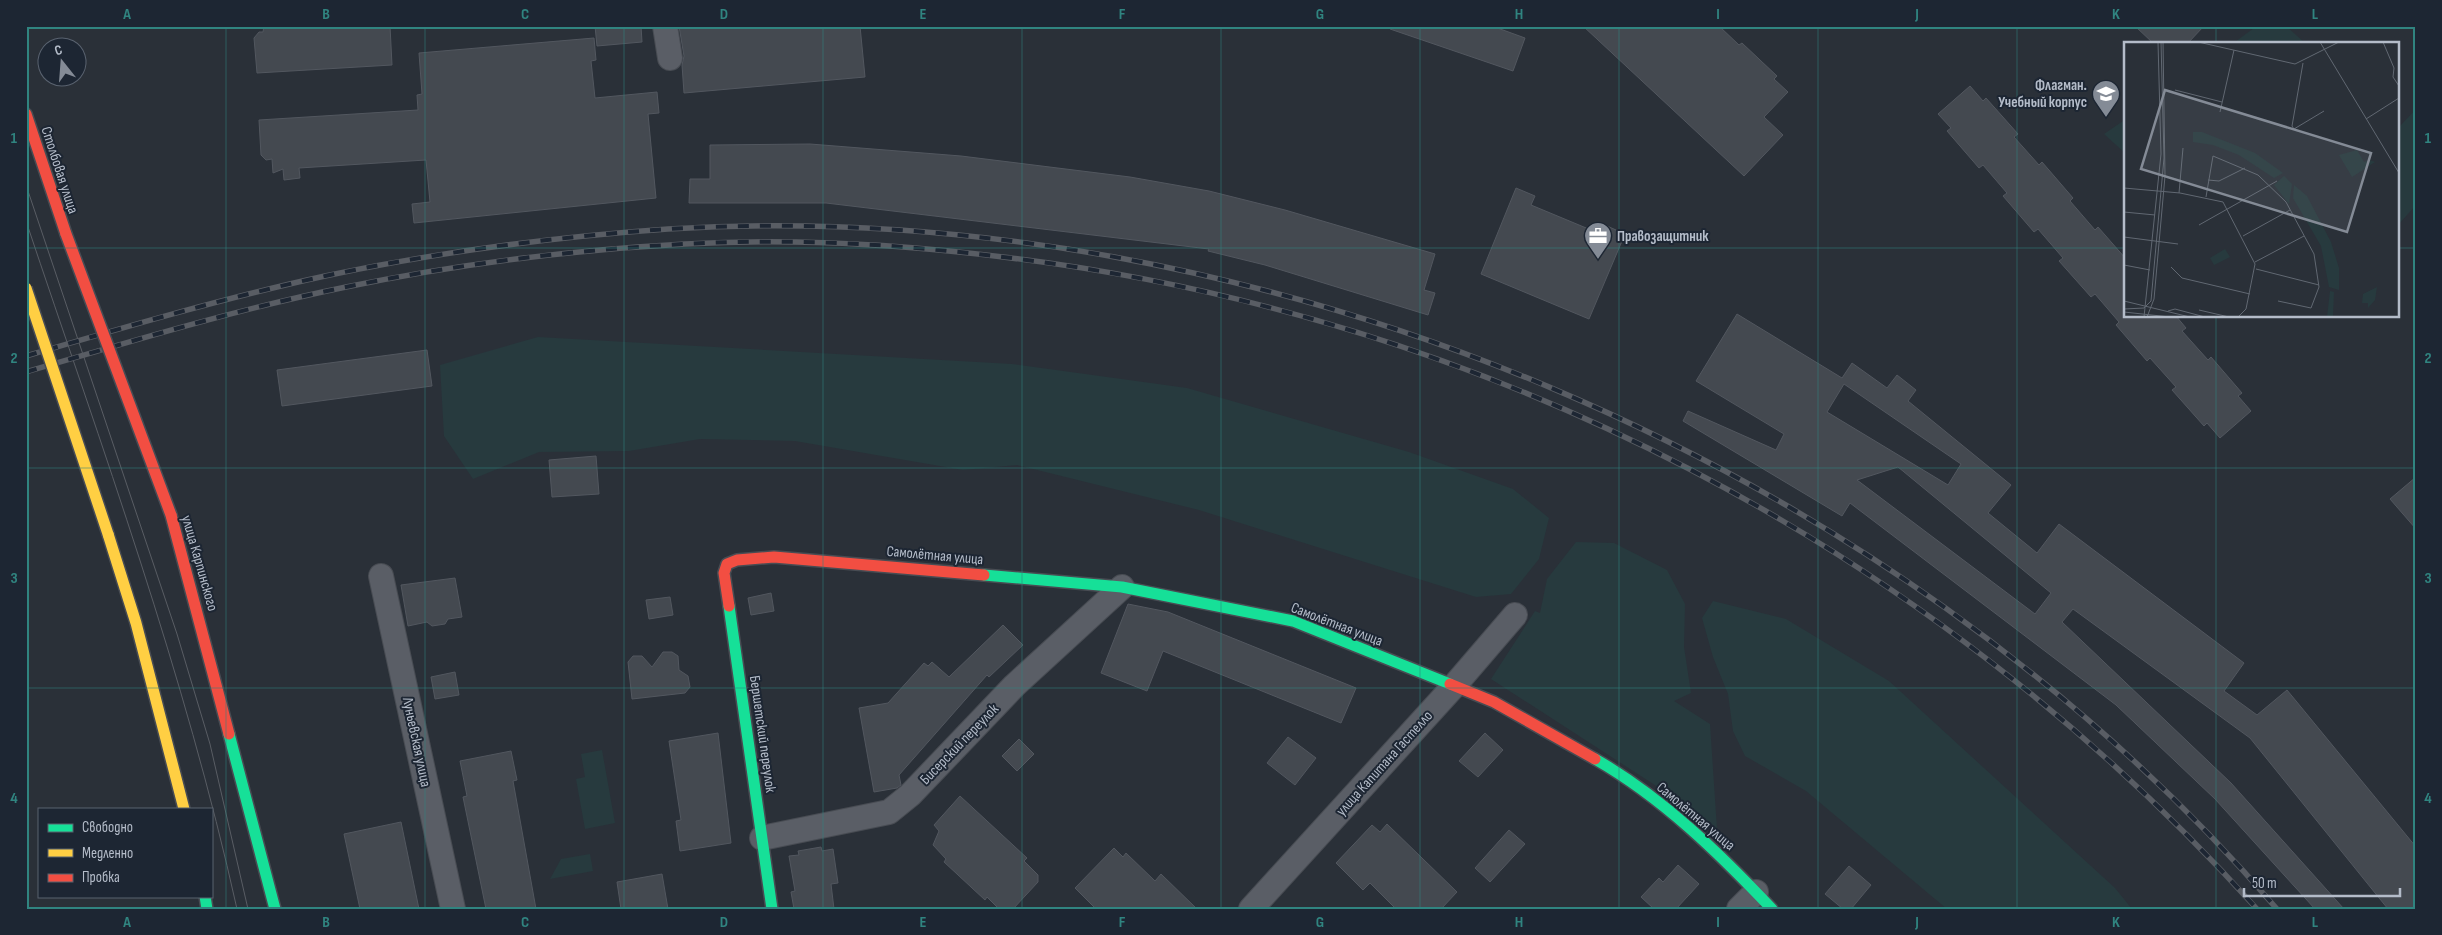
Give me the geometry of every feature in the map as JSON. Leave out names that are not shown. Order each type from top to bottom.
[{"type":"street","points":[[665,26],[670,58]]},
{"type":"street","name":"Столбовая улица","points":[[26,114],[66,234]]},
{"type":"street","name":"улица Карпинского","points":[[66,234],[171,515],[275,909]]},
{"type":"street","points":[[26,288],[136,623],[184,808]]},
{"type":"street","name":"Самолётная улица","points":[[727,564],[737,560],[774,556],[1122,587],[1293,621],[1494,702],[1616,771],[1678,818],[1721,856],[1772,909]]},
{"type":"street","name":"Бершетский переулок","points":[[727,564],[724,573],[772,909]]},
{"type":"street","name":"Луньевская улица","points":[[382,576],[453,909]]},
{"type":"street","name":"Бисерский переулок","points":[[762,838],[889,812],[910,794],[1014,686],[1122,587]]},
{"type":"street","name":"улица Капитана Гастелло","points":[[1251,909],[1454,686],[1515,615]]},
{"type":"street","points":[[1740,909],[1756,892]]},
{"type":"green space","points":[[2257,26],[2286,26],[2304,42],[2235,42]]},
{"type":"green space","points":[[2416,109],[2416,205],[2400,223],[2400,126]]},
{"type":"green space","points":[[2124,120],[2124,152],[2104,134]]},
{"type":"green space","points":[[538,337],[1012,364],[1187,388],[1409,452],[1513,489],[1549,518],[1539,559],[1511,594],[1476,597],[1199,510],[1017,465],[963,470],[795,441],[700,439],[629,451],[539,452],[473,479],[444,436],[440,365]]},
{"type":"green space","points":[[1576,542],[1614,543],[1667,570],[1685,604],[1684,647],[1691,693],[1674,701],[1710,724],[1717,829],[1695,811],[1491,679],[1535,611],[1540,613],[1547,579]]},
{"type":"green space","points":[[1713,601],[1786,619],[1889,681],[2115,888],[2132,909],[1947,909],[1806,791],[1745,756],[1733,731],[1728,694],[1713,657],[1702,618]]},
{"type":"green space","points":[[602,750],[615,823],[585,829],[576,779],[585,777],[581,754]]},
{"type":"green space","points":[[590,854],[593,871],[550,879],[561,859]]},
{"type":"building","points":[[264,26],[390,26],[392,65],[257,73],[254,38],[259,32],[263,32]]},
{"type":"building","points":[[595,26],[641,26],[642,42],[597,46]]},
{"type":"building","points":[[679,26],[860,26],[865,77],[684,93],[682,65],[684,56]]},
{"type":"building","points":[[1390,26],[1492,26],[1525,38],[1513,71],[1390,29]]},
{"type":"building","points":[[1583,26],[1719,26],[1739,45],[1742,43],[1777,76],[1774,79],[1788,92],[1764,117],[1783,135],[1744,176]]},
{"type":"building","points":[[2135,26],[2204,26],[2189,42],[2152,42]]},
{"type":"building","points":[[594,38],[596,60],[591,61],[595,98],[657,92],[659,113],[648,114],[656,198],[414,223],[412,204],[430,202],[426,160],[299,168],[300,178],[284,180],[283,169],[273,173],[272,159],[266,160],[261,155],[259,120],[418,110],[417,95],[422,94],[419,53]]},
{"type":"building","points":[[1970,86],[1983,101],[1986,98],[2018,134],[2014,137],[2039,165],[2042,162],[2073,198],[2070,201],[2095,230],[2098,227],[2124,257],[2124,318],[2178,318],[2186,328],[2182,331],[2208,360],[2211,357],[2242,393],[2238,396],[2251,411],[2220,438],[2207,423],[2204,426],[2172,390],[2176,387],[2150,358],[2147,361],[2116,325],[2119,322],[2095,294],[2091,297],[2059,261],[2063,258],[2038,229],[2034,232],[2003,196],[2007,193],[1983,165],[1979,168],[1947,131],[1951,128],[1938,114]]},
{"type":"building","points":[[810,144],[961,156],[1130,177],[1209,191],[1285,210],[1435,254],[1424,290],[1435,293],[1428,315],[1265,265],[1208,251],[1209,249],[826,203],[689,203],[690,179],[710,179],[710,145]]},
{"type":"building","points":[[1516,188],[1535,196],[1531,205],[1603,235],[1607,226],[1625,234],[1589,319],[1481,274]]},
{"type":"building","points":[[1737,314],[1842,378],[1852,363],[1887,388],[1897,375],[1916,390],[1908,401],[2011,485],[1988,513],[2037,553],[2059,524],[2244,663],[2224,691],[2257,715],[2287,690],[2416,847],[2416,909],[2388,909],[2250,738],[2073,609],[2062,622],[2231,783],[2344,909],[2315,909],[2215,799],[2116,705],[1850,503],[1842,516],[1683,421],[1688,411],[1776,450],[1784,434],[1696,381]],"holes":[[[1844,384],[1961,464],[1948,485],[1827,412]],[[1898,467],[2051,593],[2035,614],[1857,480]]]},
{"type":"building","points":[[427,350],[432,386],[282,406],[277,370]]},
{"type":"building","points":[[596,456],[599,494],[552,497],[549,460]]},
{"type":"building","points":[[2416,477],[2416,529],[2390,499]]},
{"type":"building","points":[[455,578],[462,617],[448,619],[445,624],[432,626],[427,622],[408,626],[401,585]]},
{"type":"building","points":[[771,593],[774,611],[751,615],[748,598]]},
{"type":"building","points":[[670,597],[673,615],[649,619],[646,600]]},
{"type":"building","points":[[1128,604],[1168,612],[1356,688],[1341,723],[1163,651],[1147,691],[1101,673]]},
{"type":"building","points":[[1003,625],[1023,645],[989,677],[987,675],[899,775],[901,785],[897,788],[874,792],[859,708],[888,703],[924,663],[928,666],[932,662],[949,677]]},
{"type":"building","points":[[663,652],[672,652],[678,656],[679,670],[688,676],[690,687],[685,693],[632,699],[628,662],[633,656],[642,656],[652,667]]},
{"type":"building","points":[[455,672],[459,695],[435,699],[431,677]]},
{"type":"building","points":[[718,733],[731,843],[680,851],[676,821],[681,820],[669,741]]},
{"type":"building","points":[[1485,733],[1503,750],[1478,777],[1459,761]]},
{"type":"building","points":[[1288,737],[1316,758],[1295,785],[1267,763]]},
{"type":"building","points":[[1019,739],[1034,754],[1017,771],[1002,756]]},
{"type":"building","points":[[511,751],[517,780],[513,781],[536,909],[486,909],[463,797],[467,796],[460,761]]},
{"type":"building","points":[[960,796],[1027,858],[1024,861],[1038,875],[1038,882],[1013,909],[999,909],[987,897],[985,900],[944,862],[946,859],[933,845],[939,831],[934,825]]},
{"type":"building","points":[[401,822],[419,909],[360,909],[344,834]]},
{"type":"building","points":[[1387,824],[1457,892],[1441,909],[1396,909],[1370,883],[1363,890],[1336,863],[1372,825],[1380,832]]},
{"type":"building","points":[[1509,830],[1525,844],[1490,882],[1475,868]]},
{"type":"building","points":[[821,847],[822,851],[833,849],[838,883],[831,884],[834,909],[794,909],[791,892],[795,891],[789,856],[799,855],[798,851]]},
{"type":"building","points":[[1114,848],[1123,857],[1126,853],[1155,881],[1161,874],[1197,909],[1096,909],[1075,888]]},
{"type":"building","points":[[1678,865],[1699,884],[1676,909],[1654,909],[1641,897],[1659,878],[1663,882]]},
{"type":"building","points":[[1849,866],[1871,885],[1851,909],[1843,909],[1825,894]]},
{"type":"building","points":[[662,874],[668,909],[621,909],[617,882]]},
{"type":"tram line","points":[[26,185],[177,634],[210,744],[248,909]]},
{"type":"tram line","points":[[26,221],[112,476],[167,648],[193,734],[237,909]]},
{"type":"railway","points":[[26,356],[212,303],[367,267],[496,246],[668,229],[891,229],[1114,257],[1335,310],[1549,387],[1754,487],[1946,608],[2121,749],[2277,909]]},
{"type":"railway","points":[[26,372],[225,315],[346,287],[430,271],[600,250],[725,242],[845,243],[1003,257],[1182,287],[1357,332],[1527,393],[1689,469],[1845,559],[1992,663],[2129,779],[2257,909]]},
{"type":"traffic: fast","points":[[984,575],[1122,587],[1293,621],[1450,684]]},
{"type":"traffic: fast","points":[[729,606],[772,909]]},
{"type":"traffic: fast","points":[[229,734],[275,909]]},
{"type":"traffic: fast","points":[[1595,759],[1620,774],[1667,809],[1711,847],[1772,909]]},
{"type":"traffic: fast","points":[[205,898],[207,909]]},
{"type":"traffic: slow","points":[[26,288],[108,534]]},
{"type":"traffic: slow","points":[[108,534],[136,623],[184,808]]},
{"type":"traffic: jam","points":[[26,114],[66,234]]},
{"type":"traffic: jam","points":[[66,234],[171,515]]},
{"type":"traffic: jam","points":[[171,515],[229,734]]},
{"type":"traffic: jam","points":[[729,606],[724,573],[727,564],[737,560],[774,557],[984,575]]},
{"type":"traffic: jam","points":[[1450,684],[1494,702],[1595,759]]},
{"type":"place","name":"Флагман. Учебный корпус","points":[[2106,118]]},
{"type":"place","name":"Правозащитник","points":[[1598,260]]}]
